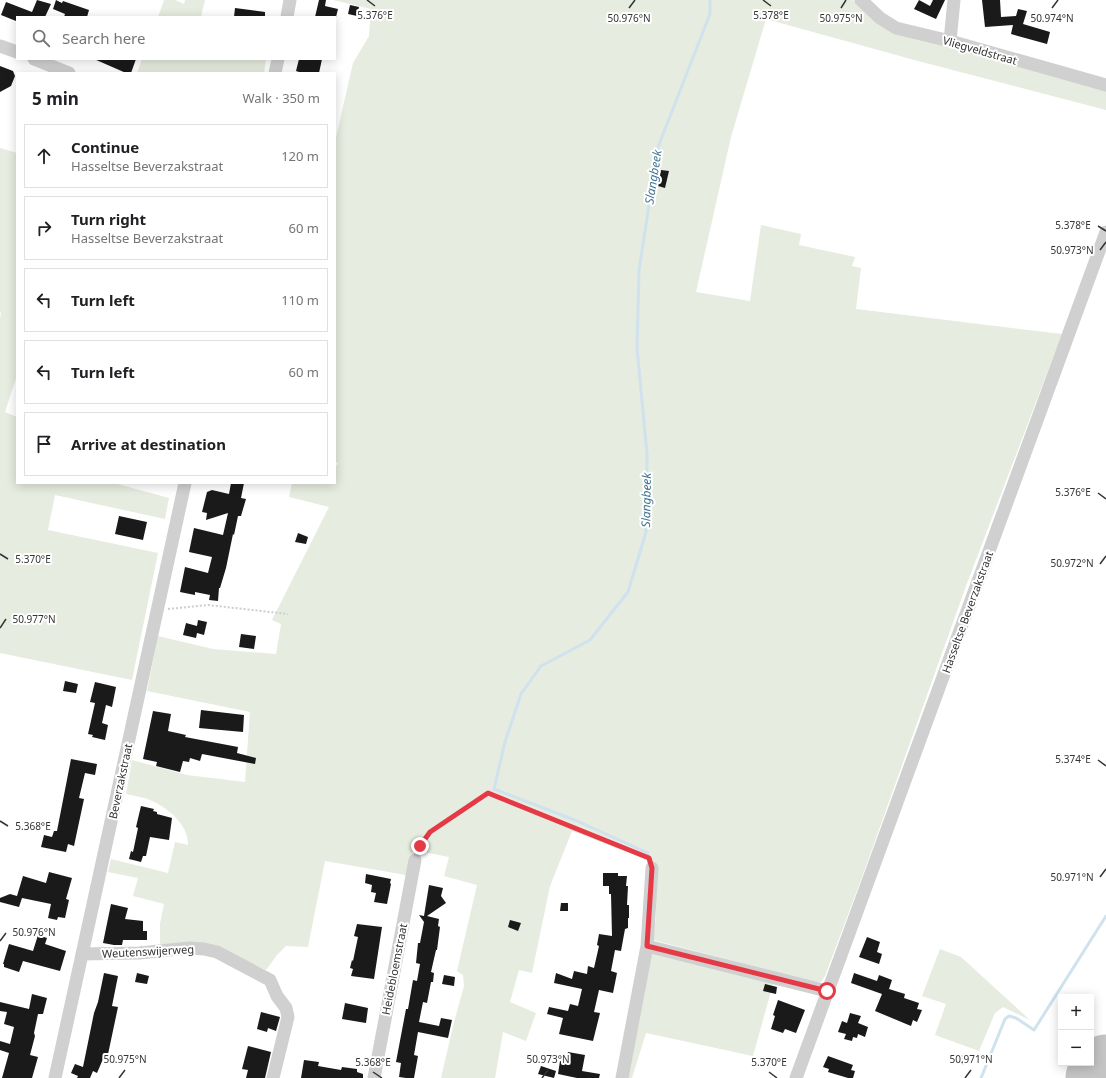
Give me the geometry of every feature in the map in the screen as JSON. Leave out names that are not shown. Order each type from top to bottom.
[{"type":"street","points":[[287,16],[290,0]]},
{"type":"street","name":"Vliegveldstraat","points":[[861,0],[880,18],[896,28],[950,41],[1106,85]]},
{"type":"street","points":[[950,41],[954,0]]},
{"type":"street","points":[[0,46],[16,52]]},
{"type":"street","points":[[36,60],[66,72]]},
{"type":"street","points":[[275,72],[278,60]]},
{"type":"street","name":"Hasseltse Beverzakstraat","points":[[796,1078],[1106,232]]},
{"type":"street","name":"Beverzakstraat","points":[[55,1078],[185,484]]},
{"type":"street","name":"Heidebloemstraat","points":[[374,1078],[415,860]]},
{"type":"street","points":[[622,1078],[647,946],[652,868]]},
{"type":"street","points":[[647,946],[827,991]]},
{"type":"street","name":"Weutenswijerweg","points":[[82,954],[139,953],[190,948],[204,949],[217,952],[270,980],[277,996],[286,1008],[288,1017],[273,1078]]},
{"type":"path","points":[[157,610],[208,605],[288,614]]},
{"type":"path","points":[[415,860],[420,846],[430,832],[488,793],[649,858],[652,868]]},
{"type":"shaded area","points":[[164,0],[175,0],[184,4],[185,0],[205,0],[201,16],[158,16]]},
{"type":"shaded area","points":[[333,0],[853,0],[893,34],[896,32],[1106,90],[1106,110],[918,61],[766,19],[731,137],[696,292],[750,301],[761,225],[801,234],[799,245],[855,257],[852,266],[861,268],[856,309],[1062,334],[966,586],[861,880],[825,976],[821,982],[815,982],[653,940],[656,917],[656,863],[572,831],[550,886],[532,973],[519,970],[510,1002],[536,1013],[526,1041],[503,1032],[495,1078],[441,1078],[464,986],[463,975],[457,971],[477,885],[444,876],[449,857],[423,852],[412,852],[406,875],[325,861],[308,947],[286,946],[266,970],[231,954],[160,948],[160,924],[164,904],[133,896],[138,878],[108,872],[111,859],[168,873],[175,842],[188,845],[185,831],[170,812],[150,800],[126,794],[132,760],[187,775],[245,782],[250,712],[147,691],[158,636],[213,649],[276,654],[281,624],[272,620],[329,507],[289,497],[292,484],[336,484],[336,466],[338,463],[336,462],[336,138],[353,63],[369,36],[371,9]]},
{"type":"shaded area","points":[[142,60],[266,60],[264,72],[137,72]]},
{"type":"shaded area","points":[[0,148],[16,153],[16,378],[5,412],[16,417],[16,484],[118,484],[169,498],[165,519],[55,495],[48,530],[158,553],[132,680],[0,653]]},
{"type":"shaded area","points":[[940,949],[961,957],[1030,1020],[1003,1007],[995,1013],[979,1051],[935,1035],[946,1004],[922,996]]},
{"type":"shaded area","points":[[651,952],[773,984],[753,1056],[646,1033],[632,1078],[626,1078]]},
{"type":"building","points":[[37,0],[51,4],[45,16],[16,16],[16,21],[1,15],[6,2],[32,12]]},
{"type":"building","points":[[56,0],[89,10],[87,16],[64,16],[65,14],[53,9]]},
{"type":"building","points":[[319,0],[326,0],[325,6],[338,9],[336,17],[315,16]]},
{"type":"building","points":[[919,0],[930,6],[933,0],[945,0],[936,19],[914,9]]},
{"type":"building","points":[[982,0],[1000,0],[1001,17],[1016,16],[1018,9],[1027,11],[1023,24],[1050,32],[1047,44],[1011,34],[1013,25],[985,27]]},
{"type":"building","points":[[350,5],[359,7],[357,16],[348,14]]},
{"type":"building","points":[[235,8],[265,12],[265,16],[234,16]]},
{"type":"building","points":[[96,60],[136,60],[131,72],[124,72]]},
{"type":"building","points":[[299,60],[322,60],[319,72],[296,71]]},
{"type":"building","points":[[0,66],[13,71],[15,76],[11,86],[0,92]]},
{"type":"building","points":[[661,170],[669,171],[665,188],[658,186]]},
{"type":"building","points":[[231,484],[244,484],[241,498],[246,499],[241,516],[238,516],[234,535],[233,534],[226,568],[219,588],[218,601],[209,600],[210,595],[195,592],[195,595],[180,592],[185,567],[208,573],[212,557],[189,552],[194,528],[223,535],[228,513],[206,520],[207,513],[202,512],[207,492],[212,490],[229,494]]},
{"type":"building","points":[[119,516],[147,522],[143,540],[115,534]]},
{"type":"building","points":[[298,533],[308,537],[306,544],[295,542]]},
{"type":"building","points":[[198,620],[207,622],[204,635],[197,633],[196,638],[183,635],[186,623],[197,626]]},
{"type":"building","points":[[241,634],[256,636],[254,649],[239,647]]},
{"type":"building","points":[[65,681],[78,684],[76,693],[63,691]]},
{"type":"building","points":[[95,682],[116,687],[112,707],[106,705],[102,723],[108,725],[105,740],[92,737],[93,735],[88,734],[95,703],[90,702]]},
{"type":"building","points":[[201,710],[244,715],[243,732],[199,728]]},
{"type":"building","points":[[153,711],[171,714],[168,731],[186,735],[185,737],[238,747],[237,753],[256,758],[255,764],[202,754],[200,761],[190,758],[189,762],[183,761],[180,772],[156,766],[157,762],[143,759]]},
{"type":"building","points":[[71,759],[97,764],[95,775],[85,773],[79,798],[84,799],[74,846],[68,844],[66,852],[41,847],[44,835],[52,837],[54,831],[57,831]]},
{"type":"building","points":[[141,806],[154,809],[153,811],[157,812],[157,814],[172,818],[169,840],[150,837],[146,856],[143,856],[141,862],[129,859],[131,851],[133,852],[138,828],[136,827]]},
{"type":"building","points":[[49,872],[72,878],[66,899],[69,900],[65,918],[58,917],[57,920],[48,918],[51,904],[22,898],[19,907],[0,902],[0,898],[10,894],[17,896],[23,876],[46,883]]},
{"type":"building","points":[[603,873],[618,873],[618,876],[627,876],[626,886],[628,886],[627,905],[629,905],[629,918],[628,928],[625,929],[621,951],[615,950],[611,971],[617,973],[613,993],[599,990],[594,1012],[600,1013],[593,1041],[559,1034],[563,1018],[547,1014],[549,1007],[568,1011],[570,1004],[578,1006],[582,989],[554,983],[556,973],[572,979],[574,971],[587,974],[588,966],[594,968],[599,946],[597,945],[599,934],[612,936],[611,894],[609,894],[609,886],[603,886]]},
{"type":"building","points":[[366,874],[391,879],[387,904],[374,902],[376,893],[371,892],[372,885],[365,883]]},
{"type":"building","points":[[429,885],[443,888],[441,896],[446,903],[427,916],[439,919],[438,926],[440,927],[437,950],[431,972],[434,973],[433,982],[431,982],[427,1003],[423,1002],[419,1022],[439,1026],[441,1018],[452,1020],[448,1038],[418,1032],[414,1055],[418,1056],[414,1078],[406,1078],[399,1077],[401,1063],[396,1062],[413,980],[417,981],[420,964],[416,963],[418,943],[420,943],[424,922],[419,915],[424,916]]},
{"type":"building","points":[[561,903],[568,903],[568,911],[560,911]]},
{"type":"building","points":[[111,904],[128,908],[125,919],[143,921],[143,931],[147,931],[147,940],[123,940],[122,945],[103,943]]},
{"type":"building","points":[[510,920],[521,923],[518,931],[508,927]]},
{"type":"building","points":[[357,924],[382,927],[374,979],[351,976],[353,969],[350,968],[358,937],[354,936]]},
{"type":"building","points":[[38,935],[47,938],[45,944],[66,951],[60,971],[23,961],[19,972],[4,967],[3,964],[9,944],[33,951]]},
{"type":"building","points":[[867,937],[880,942],[877,952],[882,954],[879,964],[859,957]]},
{"type":"building","points":[[104,973],[118,976],[112,1006],[118,1007],[107,1059],[103,1059],[97,1073],[93,1071],[90,1078],[77,1078],[78,1076],[71,1073],[75,1064],[83,1067]]},
{"type":"building","points":[[137,973],[149,976],[147,984],[135,982]]},
{"type":"building","points":[[854,973],[877,981],[879,975],[892,980],[889,989],[905,994],[904,998],[919,1003],[917,1009],[922,1010],[917,1022],[913,1020],[911,1026],[875,1011],[882,994],[851,983]]},
{"type":"building","points":[[444,975],[455,977],[454,986],[442,984]]},
{"type":"building","points":[[765,984],[777,987],[776,994],[763,991]]},
{"type":"building","points":[[32,994],[47,998],[43,1014],[38,1014],[34,1033],[35,1036],[30,1055],[38,1057],[32,1078],[2,1078],[9,1053],[0,1050],[0,1041],[10,1044],[14,1027],[4,1024],[7,1012],[0,1011],[0,1002],[29,1009]]},
{"type":"building","points":[[778,1000],[805,1010],[796,1033],[785,1029],[783,1033],[771,1029],[775,1016],[773,1015]]},
{"type":"building","points":[[345,1003],[368,1008],[366,1023],[342,1019]]},
{"type":"building","points":[[261,1012],[280,1017],[276,1031],[268,1028],[267,1032],[257,1029]]},
{"type":"building","points":[[850,1013],[861,1016],[858,1023],[868,1027],[865,1037],[858,1034],[857,1038],[853,1037],[852,1041],[844,1039],[846,1034],[838,1032],[842,1021],[847,1023]]},
{"type":"building","points":[[248,1046],[271,1052],[265,1078],[246,1078],[248,1070],[242,1069]]},
{"type":"building","points":[[568,1052],[585,1055],[582,1071],[600,1074],[599,1078],[577,1078],[558,1074],[560,1061],[565,1062]]},
{"type":"building","points":[[958,1054],[966,1057],[964,1065],[956,1062]]},
{"type":"building","points":[[828,1056],[853,1065],[851,1070],[855,1071],[853,1078],[828,1072],[829,1069],[823,1067]]},
{"type":"building","points":[[304,1060],[319,1062],[318,1066],[341,1070],[342,1067],[357,1069],[357,1072],[363,1074],[363,1078],[301,1078]]},
{"type":"building","points":[[541,1066],[556,1071],[554,1078],[538,1074]]},
{"type":"waterway","name":"Slangbeek","points":[[649,866],[648,853],[577,821],[494,789],[505,742],[521,694],[541,666],[590,640],[628,592],[646,532],[647,454],[637,348],[639,270],[658,147],[710,14],[710,0]]},
{"type":"waterway","points":[[981,1078],[1005,1019],[1009,1016],[1016,1018],[1034,1030],[1106,916]]},
{"type":"runway","points":[[1101,1078],[1106,1070]]},
{"type":"route","points":[[420,846],[430,832],[488,793],[649,858],[652,868],[647,946],[827,991]]}]
